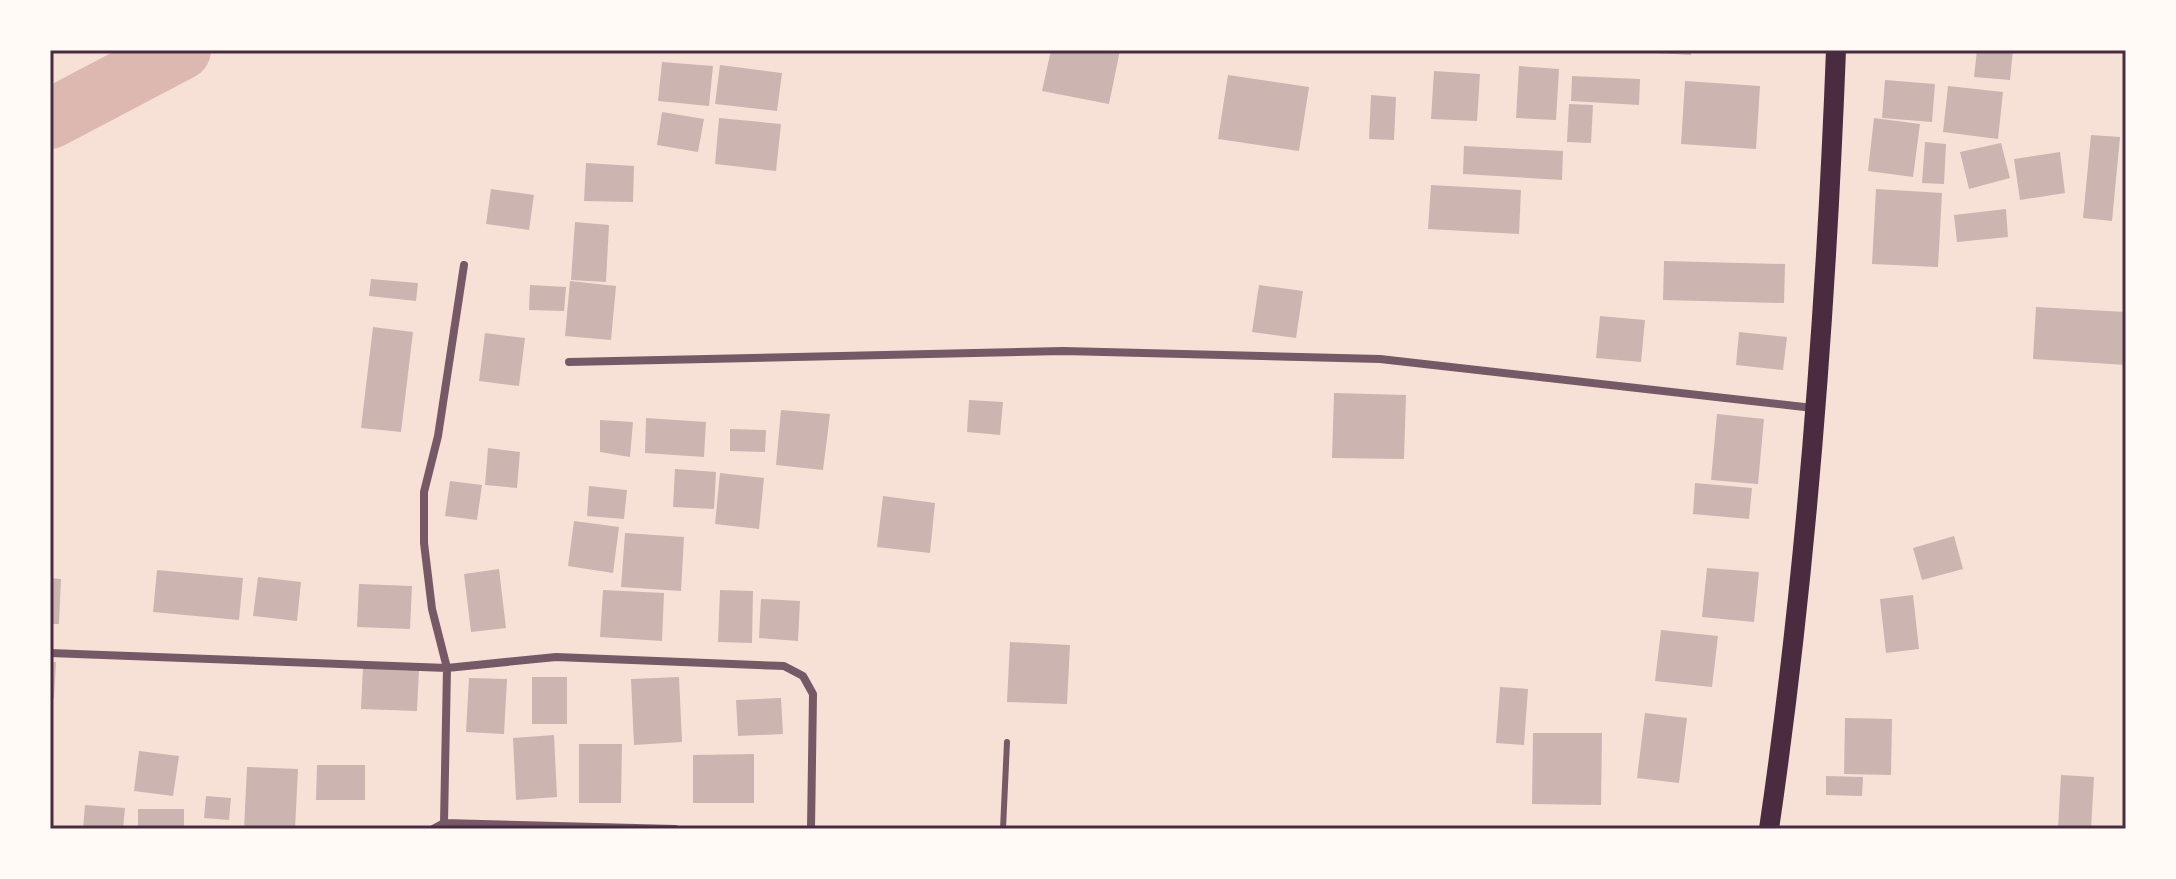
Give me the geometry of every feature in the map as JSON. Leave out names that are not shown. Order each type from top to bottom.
[{"type":"main road","points":[[1769,829],[1795,653],[1818,409],[1836,50]]},
{"type":"street","points":[[444,823],[447,668],[432,609],[424,543],[424,492],[445,393],[464,265]]},
{"type":"street","points":[[569,362],[1064,351],[1380,359],[1818,409]]},
{"type":"street","points":[[50,653],[447,668],[556,657],[784,666],[803,676],[813,694],[811,829]]},
{"type":"street","points":[[433,829],[444,823],[675,829]]},
{"type":"lane","points":[[1003,829],[1007,742]]},
{"type":"building","points":[[1051,50],[1120,50],[1109,104],[1042,91]]},
{"type":"building","points":[[1655,50],[1691,50],[1691,55],[1655,53]]},
{"type":"building","points":[[1977,50],[2013,50],[2010,80],[1974,77]]},
{"type":"building","points":[[662,62],[713,66],[709,106],[658,101]]},
{"type":"building","points":[[720,65],[782,73],[777,111],[715,104]]},
{"type":"building","points":[[1519,66],[1559,69],[1556,120],[1516,118]]},
{"type":"building","points":[[1434,71],[1480,74],[1477,121],[1431,119]]},
{"type":"building","points":[[1228,75],[1309,87],[1299,151],[1218,139]]},
{"type":"building","points":[[1572,76],[1640,79],[1639,105],[1571,101]]},
{"type":"building","points":[[1885,80],[1935,84],[1932,122],[1882,118]]},
{"type":"building","points":[[1685,81],[1760,86],[1756,149],[1681,144]]},
{"type":"building","points":[[1948,86],[2003,92],[1998,139],[1943,132]]},
{"type":"building","points":[[1371,95],[1396,97],[1394,140],[1369,139]]},
{"type":"building","points":[[1569,104],[1593,105],[1591,143],[1567,142]]},
{"type":"building","points":[[662,112],[704,119],[698,152],[657,145]]},
{"type":"building","points":[[719,118],[781,124],[776,171],[715,164]]},
{"type":"building","points":[[1874,118],[1920,124],[1913,177],[1868,171]]},
{"type":"building","points":[[2091,135],[2120,137],[2112,221],[2083,218]]},
{"type":"building","points":[[1925,142],[1946,144],[1944,184],[1922,183]]},
{"type":"building","points":[[2001,143],[2010,178],[1969,189],[1960,152]]},
{"type":"building","points":[[1464,146],[1563,151],[1562,180],[1463,174]]},
{"type":"building","points":[[2060,152],[2065,193],[2020,200],[2014,159]]},
{"type":"building","points":[[586,163],[634,166],[633,202],[584,201]]},
{"type":"building","points":[[1431,185],[1521,190],[1519,234],[1428,229]]},
{"type":"building","points":[[491,189],[534,195],[529,230],[486,224]]},
{"type":"building","points":[[1876,189],[1942,193],[1938,267],[1872,264]]},
{"type":"building","points":[[2006,209],[2008,237],[1957,242],[1954,215]]},
{"type":"building","points":[[575,222],[609,225],[606,282],[571,280]]},
{"type":"building","points":[[1664,261],[1785,264],[1784,303],[1663,300]]},
{"type":"building","points":[[371,279],[418,283],[416,301],[369,296]]},
{"type":"building","points":[[570,281],[616,286],[611,340],[565,336]]},
{"type":"building","points":[[530,285],[566,287],[564,311],[529,310]]},
{"type":"building","points":[[1259,285],[1303,291],[1296,338],[1252,332]]},
{"type":"building","points":[[2036,307],[2126,312],[2126,365],[2033,359]]},
{"type":"building","points":[[1600,316],[1645,320],[1641,362],[1596,358]]},
{"type":"building","points":[[373,327],[413,332],[401,432],[361,428]]},
{"type":"building","points":[[1739,332],[1787,337],[1783,370],[1736,365]]},
{"type":"building","points":[[485,333],[525,338],[519,386],[479,381]]},
{"type":"building","points":[[1334,393],[1406,395],[1404,459],[1332,458]]},
{"type":"building","points":[[969,400],[1003,402],[1000,435],[967,432]]},
{"type":"building","points":[[781,410],[830,414],[823,470],[776,465]]},
{"type":"building","points":[[1717,414],[1764,419],[1758,484],[1711,480]]},
{"type":"building","points":[[646,418],[706,422],[704,457],[645,453]]},
{"type":"building","points":[[600,420],[633,422],[630,457],[600,452]]},
{"type":"building","points":[[730,429],[766,430],[765,452],[730,451]]},
{"type":"building","points":[[488,448],[520,452],[517,488],[485,485]]},
{"type":"building","points":[[675,469],[716,472],[714,509],[673,507]]},
{"type":"building","points":[[720,473],[764,478],[759,529],[715,524]]},
{"type":"building","points":[[450,481],[482,485],[477,520],[445,516]]},
{"type":"building","points":[[1695,483],[1752,488],[1749,519],[1693,514]]},
{"type":"building","points":[[589,486],[627,490],[624,519],[587,516]]},
{"type":"building","points":[[883,496],[935,503],[930,553],[877,547]]},
{"type":"building","points":[[574,521],[619,527],[613,573],[568,566]]},
{"type":"building","points":[[625,533],[684,537],[681,591],[621,587]]},
{"type":"building","points":[[1954,536],[1963,569],[1922,580],[1913,548]]},
{"type":"building","points":[[1707,568],[1759,572],[1754,622],[1702,617]]},
{"type":"building","points":[[499,569],[506,628],[471,632],[464,574]]},
{"type":"building","points":[[157,570],[243,578],[239,620],[153,612]]},
{"type":"building","points":[[258,577],[301,582],[297,621],[253,616]]},
{"type":"building","points":[[50,578],[61,579],[59,624],[50,624]]},
{"type":"building","points":[[359,584],[412,586],[410,629],[357,627]]},
{"type":"building","points":[[603,590],[664,593],[662,641],[600,637]]},
{"type":"building","points":[[720,590],[753,591],[752,643],[718,642]]},
{"type":"building","points":[[1913,595],[1919,649],[1886,653],[1880,599]]},
{"type":"building","points":[[761,599],[800,601],[798,641],[759,638]]},
{"type":"building","points":[[1661,630],[1718,636],[1712,687],[1655,681]]},
{"type":"building","points":[[1010,642],[1070,645],[1067,704],[1007,702]]},
{"type":"building","points":[[50,662],[56,662],[54,699],[50,698]]},
{"type":"building","points":[[363,667],[419,669],[417,711],[361,709]]},
{"type":"building","points":[[532,677],[567,677],[567,724],[532,724]]},
{"type":"building","points":[[679,677],[682,742],[634,745],[631,679]]},
{"type":"building","points":[[469,678],[507,679],[504,734],[466,732]]},
{"type":"building","points":[[1500,687],[1528,689],[1524,745],[1496,743]]},
{"type":"building","points":[[781,698],[783,734],[738,736],[736,700]]},
{"type":"building","points":[[1645,713],[1687,718],[1679,783],[1637,778]]},
{"type":"building","points":[[1845,718],[1892,719],[1891,775],[1844,774]]},
{"type":"building","points":[[1533,733],[1602,733],[1601,805],[1532,804]]},
{"type":"building","points":[[554,735],[557,797],[516,800],[513,738]]},
{"type":"building","points":[[579,744],[622,744],[621,803],[579,803]]},
{"type":"building","points":[[139,751],[179,756],[173,796],[134,791]]},
{"type":"building","points":[[754,754],[754,803],[693,803],[693,755]]},
{"type":"building","points":[[317,765],[365,765],[365,800],[316,800]]},
{"type":"building","points":[[247,767],[298,769],[295,829],[244,829]]},
{"type":"building","points":[[2061,775],[2094,777],[2091,829],[2058,829]]},
{"type":"building","points":[[1826,776],[1863,777],[1862,796],[1826,795]]},
{"type":"building","points":[[206,796],[231,798],[229,820],[204,818]]},
{"type":"building","points":[[85,805],[125,808],[123,829],[83,829]]},
{"type":"building","points":[[138,809],[184,809],[184,829],[138,829]]},
{"type":"building","points":[[201,826],[240,826],[240,829],[201,829]]},
{"type":"waterway","points":[[50,119],[181,50]]}]
